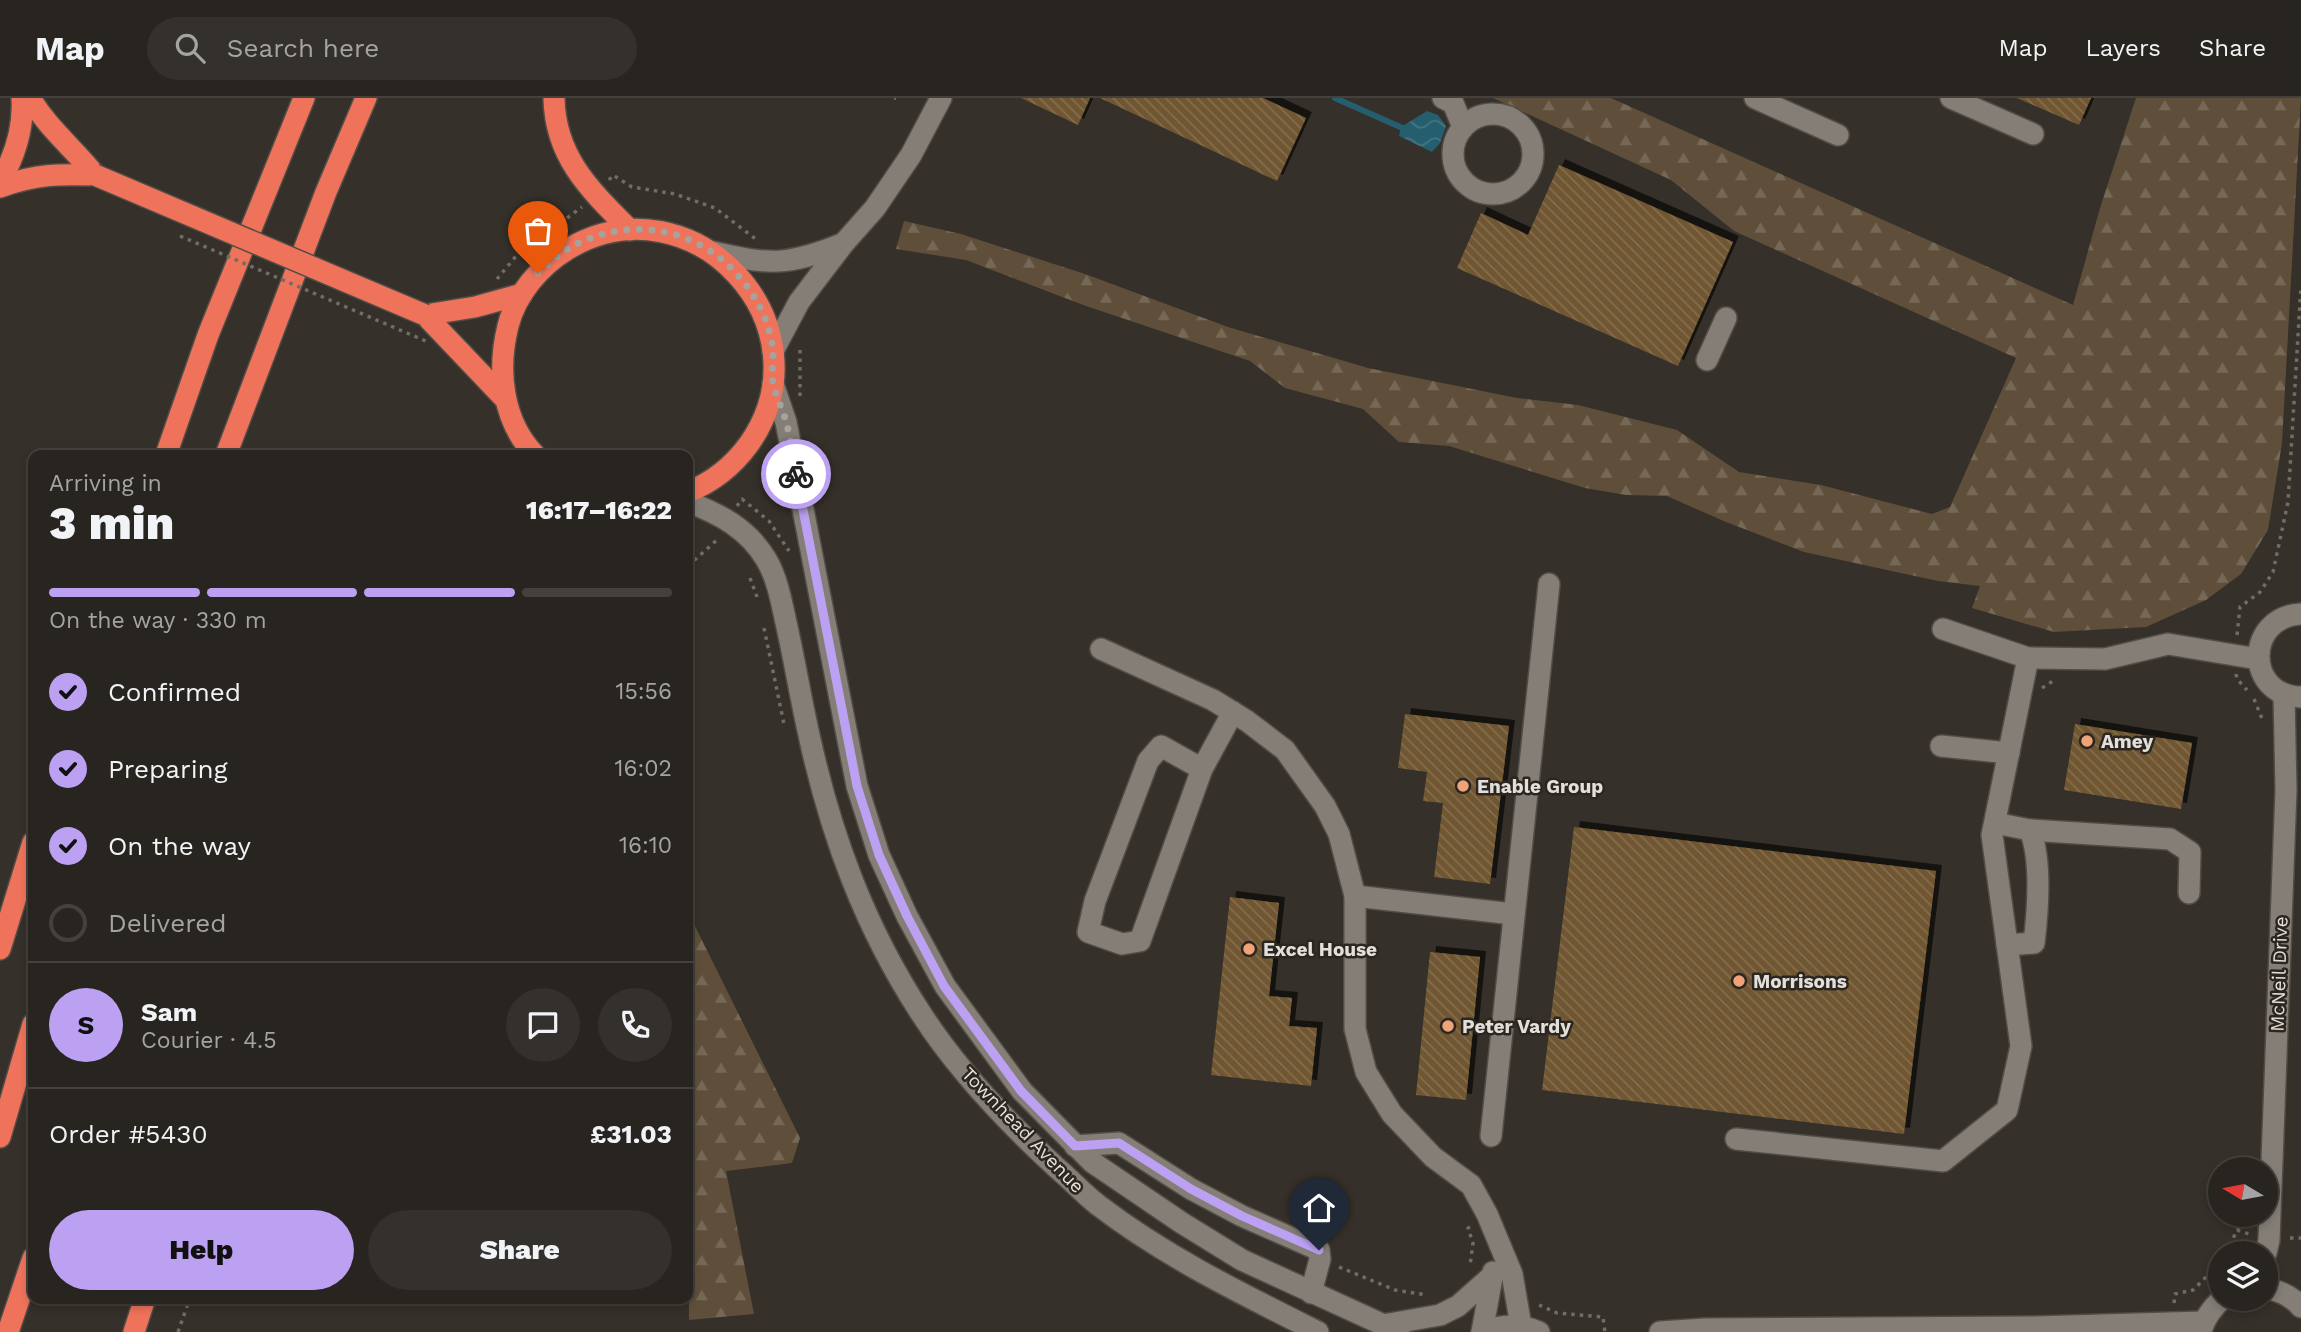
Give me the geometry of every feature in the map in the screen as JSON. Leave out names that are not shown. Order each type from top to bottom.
[{"type":"highway","points":[[0,184],[11,164],[19,138],[22,98]]},
{"type":"highway","points":[[30,98],[46,122],[73,147],[95,175]]},
{"type":"highway","points":[[168,450],[213,323],[304,98]]},
{"type":"highway","points":[[228,450],[321,204],[366,98]]},
{"type":"highway","points":[[554,98],[555,119],[561,143],[581,178],[630,230]]},
{"type":"highway","points":[[0,184],[30,176],[95,175],[425,315],[505,399]]},
{"type":"highway","points":[[532,450],[515,426],[505,399],[501,372],[503,345],[510,318],[522,294],[538,273],[557,256],[580,242],[596,236],[630,230],[673,234],[713,252],[736,271],[754,295],[767,322],[773,351],[773,384],[767,410],[756,434],[741,455],[722,473],[693,490]]},
{"type":"highway","points":[[425,315],[485,305],[522,294]]},
{"type":"highway","points":[[0,949],[28,858]]},
{"type":"highway","points":[[0,1136],[28,1041]]},
{"type":"highway","points":[[8,1332],[28,1273]]},
{"type":"highway","points":[[134,1332],[143,1304]]},
{"type":"street","points":[[773,351],[799,302],[844,243],[876,208],[904,166],[941,98]]},
{"type":"street","points":[[1443,98],[1453,103],[1463,127]]},
{"type":"street","points":[[1755,98],[1838,135]]},
{"type":"street","points":[[1951,98],[2034,134]]},
{"type":"street","points":[[713,252],[757,262],[787,262],[844,243]]},
{"type":"street","points":[[1707,360],[1727,318]]},
{"type":"street","name":"Townhead Avenue","points":[[773,384],[786,422],[857,786],[879,855],[944,986],[1021,1091],[1093,1163],[1242,1260],[1390,1329]]},
{"type":"street","name":"Townhead Avenue","points":[[693,504],[729,520],[754,541],[768,562],[782,601],[809,736],[827,809],[847,870],[882,946],[923,1016],[974,1084],[1037,1149],[1097,1205],[1216,1280],[1318,1332]]},
{"type":"street","points":[[1491,1136],[1549,584]]},
{"type":"street","points":[[2293,696],[2266,681],[2258,659],[2259,645],[2264,633],[2274,623],[2301,614]]},
{"type":"street","points":[[1943,629],[2028,658],[2105,659],[2168,644],[2258,659]]},
{"type":"street","points":[[1101,649],[1213,700],[1233,712],[1285,751],[1325,806],[1339,834],[1355,896],[1355,1029],[1366,1072],[1392,1114],[1433,1157],[1471,1185],[1487,1214],[1512,1274],[1530,1329],[1501,1325],[1482,1332]]},
{"type":"street","points":[[1736,1139],[1942,1161],[2007,1110],[2021,1046],[1993,835],[2028,658]]},
{"type":"street","name":"McNeil Drive","points":[[2269,1241],[2286,790],[2293,696]]},
{"type":"street","points":[[1202,769],[1161,746],[1148,761],[1095,901],[1088,932],[1122,944],[1140,941],[1202,769],[1233,712]]},
{"type":"street","points":[[1941,746],[2009,753]]},
{"type":"street","points":[[1995,823],[2030,830],[2170,839],[2190,852],[2189,893]]},
{"type":"street","points":[[2007,945],[2034,943],[2037,922],[2036,844],[2030,830]]},
{"type":"street","points":[[1355,896],[1513,914]]},
{"type":"street","name":"Townhead Avenue","points":[[1075,1146],[1119,1143],[1154,1168],[1242,1216],[1319,1250],[1320,1259],[1311,1293]]},
{"type":"street","points":[[1482,1332],[1497,1242]]},
{"type":"street","points":[[1390,1329],[1440,1315],[1458,1306],[1492,1276]]},
{"type":"street","points":[[2278,1291],[2301,1307]]},
{"type":"street","points":[[1660,1332],[1705,1329],[2035,1328],[2173,1324],[2202,1327],[2211,1311]]},
{"type":"path","points":[[494,282],[517,255],[596,196],[614,175],[632,187],[675,194],[715,208],[759,241]]},
{"type":"path","points":[[176,234],[428,342],[447,355],[453,344]]},
{"type":"path","points":[[800,340],[800,400]]},
{"type":"path","points":[[693,561],[719,538],[742,499],[769,521],[797,565],[813,561]]},
{"type":"path","points":[[2173,1324],[2175,1294],[2193,1290],[2208,1275]]},
{"type":"path","points":[[178,1332],[188,1304]]},
{"type":"green space","points":[[1493,98],[1611,98],[2073,305],[2100,208],[2136,98],[2301,98],[2282,443],[2268,530],[2241,574],[2206,600],[2146,627],[2054,632],[1972,608],[1980,586],[1938,581],[1804,552],[1667,496],[1626,495],[1585,488],[1449,446],[1399,442],[1363,409],[1285,388],[1250,361],[1086,306],[966,260],[896,249],[904,221],[961,234],[1085,274],[1228,327],[1368,368],[1517,398],[1578,405],[1677,430],[1739,472],[1821,485],[1932,514],[1950,507],[2016,358],[1734,231],[1671,180]]},
{"type":"green space","points":[[693,922],[800,1138],[792,1163],[726,1171],[754,1314],[689,1320],[689,1304],[693,1304]]},
{"type":"water","points":[[1427,111],[1438,115],[1446,126],[1440,143],[1432,152],[1399,136],[1401,127]]},
{"type":"building","points":[[1021,98],[1090,98],[1078,125]]},
{"type":"building","points":[[1100,98],[1263,98],[1306,118],[1277,181]]},
{"type":"building","points":[[2017,98],[2091,98],[2079,125]]},
{"type":"building","points":[[1559,165],[1733,242],[1678,366],[1457,268],[1481,213],[1528,235]]},
{"type":"building","name":"Enable Group","points":[[1405,714],[1509,726],[1490,884],[1434,877],[1443,803],[1423,801],[1427,772],[1398,768]]},
{"type":"building","points":[[2075,724],[2192,743],[2181,809],[2064,790]]},
{"type":"building","name":"Morrisons","points":[[1574,827],[1936,871],[1904,1134],[1542,1090]]},
{"type":"building","name":"Excel House","points":[[1230,897],[1279,903],[1269,996],[1292,998],[1289,1026],[1317,1028],[1311,1086],[1211,1075]]},
{"type":"building","name":"Peter Vardy","points":[[1430,952],[1480,957],[1466,1100],[1416,1095]]},
{"type":"waterway","points":[[1335,98],[1407,130]]},
{"type":"way so far","points":[[538,273],[557,256],[580,242],[604,234],[630,230],[673,234],[713,252],[736,271],[754,295],[767,322],[773,351],[773,384],[786,422],[796,474]]},
{"type":"place","name":"Amey","points":[[2087,741]]},
{"type":"place","name":"Enable Group","points":[[1463,786]]},
{"type":"place","name":"Excel House","points":[[1249,949]]},
{"type":"place","name":"Morrisons","points":[[1739,981]]},
{"type":"place","name":"Peter Vardy","points":[[1448,1026]]},
{"type":"route","points":[[796,474],[857,786],[879,855],[944,986],[1021,1091],[1075,1146],[1119,1143],[1154,1168],[1191,1189],[1242,1216],[1319,1250]]}]
